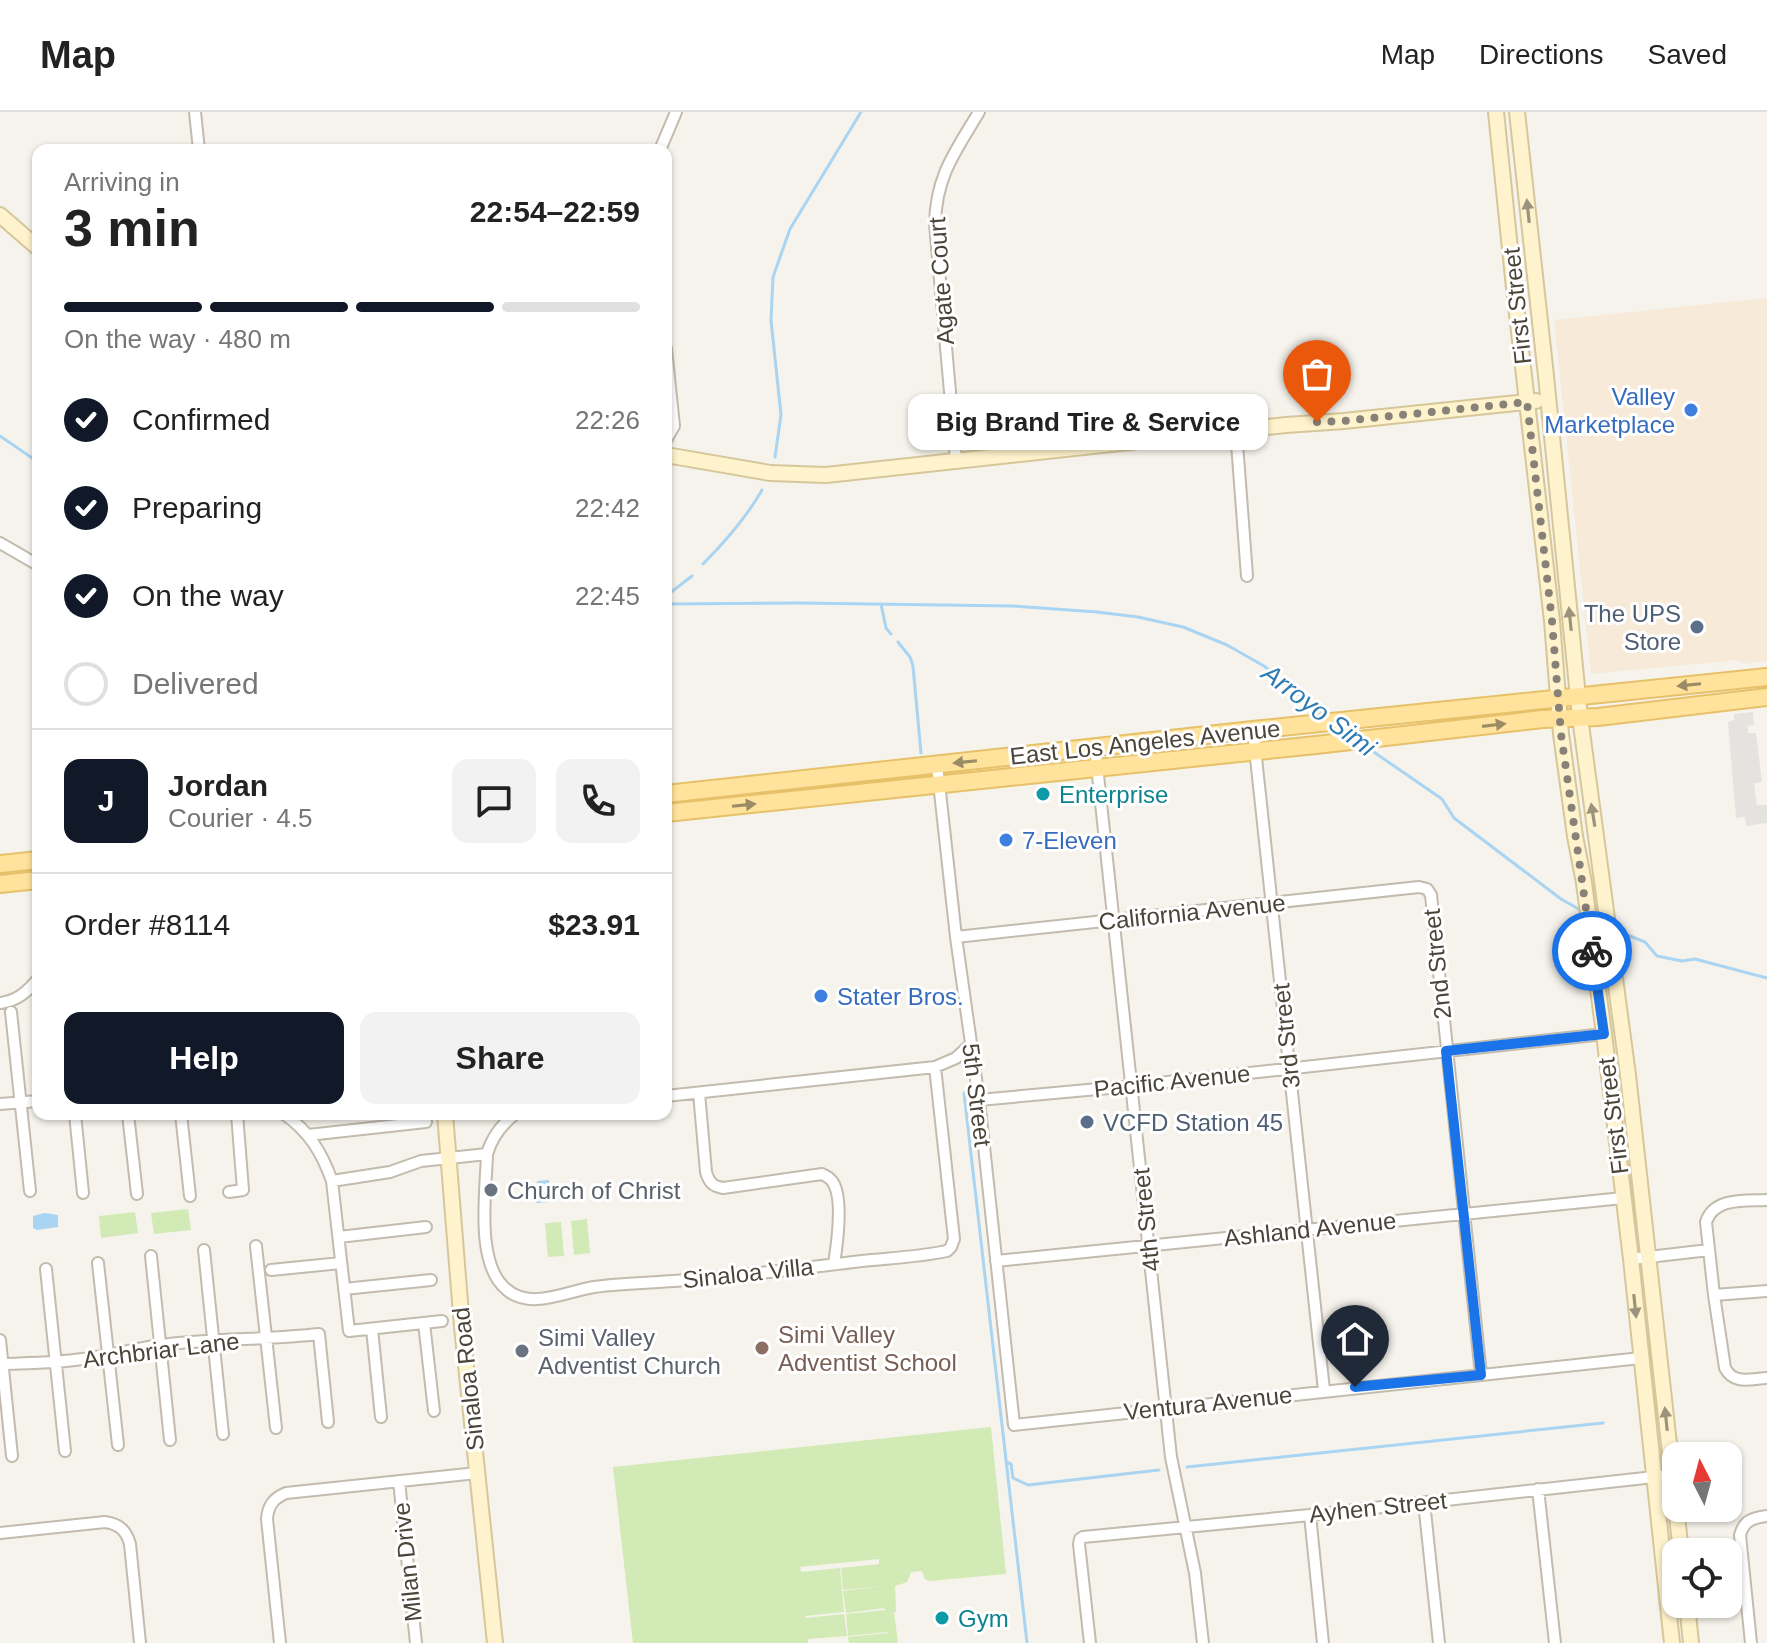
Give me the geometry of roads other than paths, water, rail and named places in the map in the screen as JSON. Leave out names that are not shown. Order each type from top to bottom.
[{"type":"main road","name":"First Street","points":[[1496,112],[1560,718],[1604,1034],[1672,1643]]},
{"type":"main road","name":"First Street","points":[[1517,112],[1580,717],[1628,1075],[1668,1442]]},
{"type":"main road","points":[[0,215],[32,243]]},
{"type":"main road","points":[[672,449],[770,473],[803,475],[1548,400]]},
{"type":"main road","name":"East Los Angeles Avenue","points":[[672,793],[1767,677]]},
{"type":"main road","name":"East Los Angeles Avenue","points":[[672,812],[1767,697]]},
{"type":"main road","points":[[0,864],[32,861]]},
{"type":"main road","points":[[0,884],[32,881]]},
{"type":"main road","name":"Sinaloa Road","points":[[446,1120],[453,1157],[462,1327],[495,1643]]},
{"type":"main road","points":[[1688,1618],[1691,1643]]},
{"type":"street","points":[[195,112],[198,144]]},
{"type":"street","points":[[663,144],[676,112]]},
{"type":"street","name":"Agate Court","points":[[956,459],[935,207],[947,166],[979,112]]},
{"type":"street","points":[[672,407],[672,432]]},
{"type":"street","points":[[1236,430],[1247,576]]},
{"type":"street","points":[[0,543],[32,562]]},
{"type":"street","name":"3rd Street","points":[[1253,730],[1324,1390]]},
{"type":"street","name":"4th Street","points":[[1095,747],[1171,1457],[1195,1573],[1203,1643]]},
{"type":"street","name":"5th Street","points":[[937,765],[956,937],[979,1100],[1014,1425]]},
{"type":"street","name":"California Avenue","points":[[956,937],[1419,887],[1427,889]]},
{"type":"street","name":"2nd Street","points":[[1427,889],[1431,895],[1481,1375]]},
{"type":"street","points":[[0,1003],[15,1000],[32,985]]},
{"type":"street","points":[[11,1012],[30,1191]]},
{"type":"street","name":"Pacific Avenue","points":[[979,1100],[1604,1034]]},
{"type":"street","points":[[672,1095],[935,1067],[956,1058],[970,1045]]},
{"type":"street","name":"Sinaloa Villa","points":[[487,1154],[485,1244],[491,1268],[505,1289],[530,1299],[617,1284],[688,1280],[939,1253],[947,1251],[954,1239],[935,1067]]},
{"type":"street","points":[[699,1093],[706,1172],[714,1187],[822,1174],[830,1177],[837,1195],[834,1264]]},
{"type":"street","points":[[0,1104],[32,1101]]},
{"type":"street","points":[[76,1120],[83,1193]]},
{"type":"street","points":[[129,1120],[137,1194]]},
{"type":"street","points":[[182,1120],[190,1196]]},
{"type":"street","points":[[229,1192],[243,1190],[237,1120]]},
{"type":"street","points":[[291,1120],[308,1135],[326,1164],[332,1181],[349,1331],[442,1321]]},
{"type":"street","points":[[332,1181],[390,1172],[421,1161],[487,1154],[491,1142],[509,1120]]},
{"type":"street","points":[[308,1135],[426,1122]]},
{"type":"street","name":"Ashland Avenue","points":[[996,1261],[1623,1198]]},
{"type":"street","points":[[1767,1200],[1724,1203],[1709,1213],[1706,1222],[1714,1295],[1728,1374],[1740,1380],[1767,1378]]},
{"type":"street","points":[[339,1237],[426,1227]]},
{"type":"street","points":[[256,1246],[276,1428]]},
{"type":"street","points":[[204,1250],[223,1434]]},
{"type":"street","points":[[1631,1259],[1709,1250]]},
{"type":"street","points":[[151,1256],[170,1440]]},
{"type":"street","points":[[98,1263],[118,1445]]},
{"type":"street","points":[[271,1270],[341,1263]]},
{"type":"street","points":[[46,1269],[65,1451]]},
{"type":"street","points":[[344,1289],[431,1280]]},
{"type":"street","points":[[1714,1295],[1767,1291]]},
{"type":"street","points":[[424,1323],[434,1411]]},
{"type":"street","points":[[372,1329],[381,1417]]},
{"type":"street","name":"Archbriar Lane","points":[[2,1370],[160,1345],[319,1334],[328,1422]]},
{"type":"street","points":[[0,1340],[4,1426],[12,1456]]},
{"type":"street","name":"Ventura Avenue","points":[[1014,1425],[1641,1358]]},
{"type":"street","points":[[280,1643],[267,1519],[267,1512],[278,1497],[286,1493],[477,1473]]},
{"type":"street","name":"Ayhen Street","points":[[1090,1643],[1079,1544],[1083,1537],[1662,1476]]},
{"type":"street","name":"Milan Drive","points":[[399,1481],[416,1643]]},
{"type":"street","points":[[1538,1489],[1555,1643]]},
{"type":"street","points":[[1424,1502],[1439,1643]]},
{"type":"street","points":[[1310,1515],[1323,1643]]},
{"type":"street","points":[[1751,1643],[1740,1535],[1743,1526],[1752,1518],[1767,1516]]},
{"type":"street","points":[[0,1533],[105,1522],[122,1529],[130,1544],[140,1643]]},
{"type":"water","points":[[549,1180],[551,1202],[536,1203],[537,1181]]},
{"type":"water","points":[[44,1213],[58,1215],[58,1227],[33,1228],[33,1216]]},
{"type":"waterway","points":[[775,457],[781,415],[771,320],[773,277],[790,229],[861,112]]},
{"type":"waterway","name":"Arroyo Simi","points":[[0,436],[32,458]]},
{"type":"waterway","points":[[703,564],[735,529],[762,490]]},
{"type":"waterway","points":[[672,591],[692,576]]},
{"type":"waterway","name":"Arroyo Simi","points":[[672,604],[1013,606],[1138,617],[1183,627],[1227,645],[1264,666],[1328,717]]},
{"type":"waterway","points":[[881,604],[886,628],[891,634]]},
{"type":"waterway","points":[[898,642],[913,666],[921,753]]},
{"type":"waterway","name":"Arroyo Simi","points":[[1365,746],[1442,799],[1454,818],[1561,899],[1584,912]]},
{"type":"waterway","name":"Arroyo Simi","points":[[1615,930],[1645,942],[1657,956],[1682,961],[1695,959],[1767,978]]},
{"type":"waterway","points":[[964,1093],[1027,1643]]},
{"type":"waterway","points":[[1187,1467],[1603,1423]]},
{"type":"waterway","points":[[1006,1462],[1011,1464],[1013,1478],[1028,1485],[1159,1470]]},
{"type":"place","name":"Valley Marketplace","points":[[1691,410]]},
{"type":"place","name":"Big Brand Tire & Service","points":[[1317,422]]},
{"type":"place","name":"The UPS Store","points":[[1697,627]]},
{"type":"place","name":"Enterprise","points":[[1043,794]]},
{"type":"place","name":"7-Eleven","points":[[1006,840]]},
{"type":"place","name":"Stater Bros.","points":[[821,996]]},
{"type":"place","name":"VCFD Station 45","points":[[1087,1122]]},
{"type":"place","name":"Church of Christ","points":[[491,1190]]},
{"type":"place","name":"Simi Valley Adventist School","points":[[762,1348]]},
{"type":"place","name":"Simi Valley Adventist Church","points":[[522,1351]]},
{"type":"place","name":"Gym","points":[[942,1618]]}]
